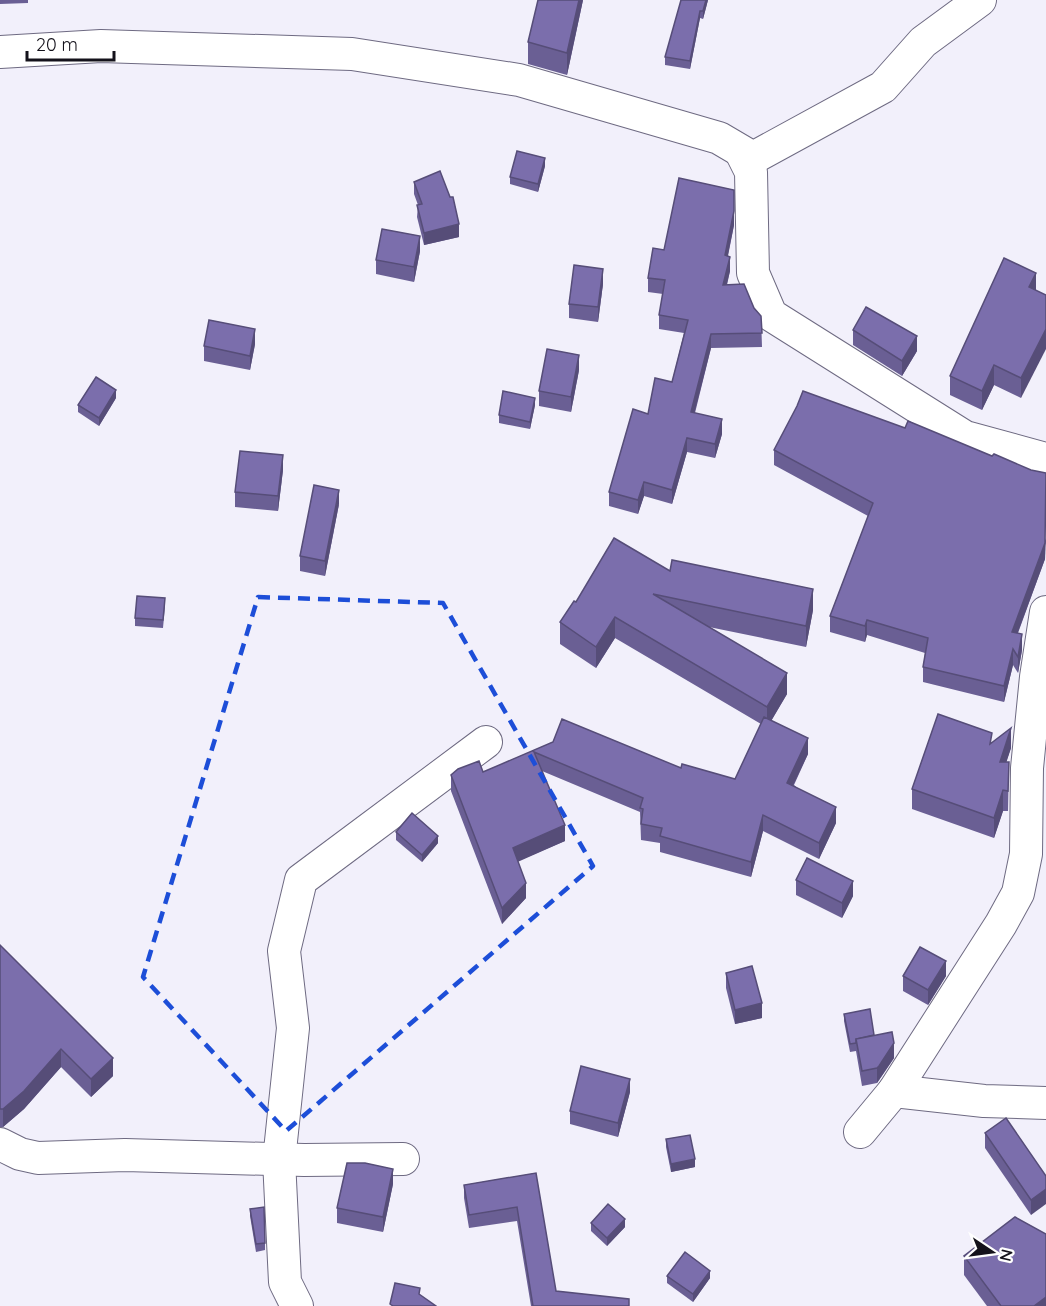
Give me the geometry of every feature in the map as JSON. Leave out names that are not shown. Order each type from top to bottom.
[{"type":"street","points":[[0,52],[100,46],[352,54],[519,80],[719,138],[753,158],[883,87],[923,42],[980,0]]},
{"type":"street","points":[[741,152],[751,172],[753,273],[771,315],[965,437],[1046,459]]},
{"type":"street","points":[[860,1132],[894,1091],[1002,924],[1018,893],[1026,854],[1027,768],[1041,674],[1046,612]]},
{"type":"street","points":[[297,1306],[285,1282],[279,1160],[293,1028],[284,951],[301,880],[486,742]]},
{"type":"street","points":[[894,1091],[984,1101],[1046,1103]]},
{"type":"street","points":[[0,1144],[20,1154],[38,1158],[125,1155],[279,1160],[403,1159]]},
{"type":"highlighted area","points":[[258,597],[443,603],[593,866],[286,1131],[143,977]]},
{"type":"building","points":[[538,0],[579,0],[567,53],[528,42]]},
{"type":"building","points":[[681,0],[706,0],[703,11],[700,11],[690,61],[665,57]]},
{"type":"building","points":[[517,151],[545,158],[538,184],[510,177]]},
{"type":"building","points":[[440,171],[450,197],[453,197],[459,224],[424,233],[417,205],[422,204],[414,182]]},
{"type":"building","points":[[679,178],[734,190],[734,211],[725,255],[730,257],[723,285],[744,284],[754,308],[761,316],[762,333],[711,334],[691,412],[722,419],[715,444],[687,438],[672,490],[644,482],[638,500],[609,492],[633,409],[648,414],[655,378],[672,382],[688,320],[659,315],[665,280],[648,278],[653,248],[664,250]]},
{"type":"building","points":[[382,229],[420,236],[414,267],[376,260]]},
{"type":"building","points":[[1004,258],[1036,273],[1029,287],[1046,295],[1046,329],[1021,378],[994,365],[982,391],[950,376]]},
{"type":"building","points":[[574,265],[603,269],[598,307],[569,304]]},
{"type":"building","points":[[866,307],[917,336],[902,361],[853,330]]},
{"type":"building","points":[[209,320],[255,329],[250,356],[204,346]]},
{"type":"building","points":[[547,349],[579,355],[571,397],[539,391]]},
{"type":"building","points":[[96,377],[116,390],[99,418],[78,405]]},
{"type":"building","points":[[503,391],[535,398],[530,422],[499,415]]},
{"type":"building","points":[[803,391],[905,428],[908,421],[992,456],[994,454],[1031,470],[1046,473],[1045,543],[1012,632],[1022,634],[1018,657],[1013,649],[1004,686],[923,667],[928,638],[867,620],[865,626],[830,616],[873,503],[774,450]]},
{"type":"building","points":[[240,451],[283,455],[278,496],[235,492]]},
{"type":"building","points":[[314,485],[339,490],[325,561],[300,556]]},
{"type":"building","points":[[614,538],[670,571],[672,560],[813,589],[806,626],[653,594],[787,673],[767,707],[615,617],[596,647],[560,622],[574,601],[576,602]]},
{"type":"building","points":[[137,596],[165,598],[163,620],[135,618]]},
{"type":"building","points":[[938,714],[992,733],[990,744],[1011,728],[1000,762],[1009,762],[1008,791],[1003,790],[994,818],[912,789]]},
{"type":"building","points":[[764,717],[808,738],[787,783],[836,807],[819,843],[763,815],[751,862],[660,836],[662,828],[641,824],[643,809],[640,808],[643,798],[534,752],[565,825],[513,848],[526,883],[502,908],[451,775],[458,769],[479,761],[483,772],[553,742],[562,719],[681,768],[682,764],[735,779]]},
{"type":"building","points":[[412,813],[438,836],[422,855],[396,832]]},
{"type":"building","points":[[807,858],[853,881],[842,903],[796,880]]},
{"type":"building","points":[[0,945],[113,1058],[91,1079],[61,1049],[24,1091],[3,1109],[0,1109]]},
{"type":"building","points":[[920,947],[946,961],[928,990],[903,976]]},
{"type":"building","points":[[752,966],[762,1003],[735,1010],[726,973]]},
{"type":"building","points":[[870,1009],[874,1035],[856,1039],[856,1043],[850,1044],[844,1014]]},
{"type":"building","points":[[892,1032],[894,1043],[879,1066],[862,1071],[856,1039]]},
{"type":"building","points":[[581,1066],[630,1079],[618,1123],[570,1111]]},
{"type":"building","points":[[1006,1118],[1046,1176],[1046,1189],[1031,1200],[985,1133]]},
{"type":"building","points":[[690,1135],[695,1159],[671,1164],[666,1139]]},
{"type":"building","points":[[347,1163],[365,1163],[393,1169],[383,1217],[337,1208]]},
{"type":"building","points":[[536,1173],[556,1291],[629,1299],[629,1306],[533,1306],[517,1207],[469,1215],[464,1185]]},
{"type":"building","points":[[608,1204],[625,1219],[607,1238],[591,1223]]},
{"type":"building","points":[[264,1207],[265,1243],[256,1244],[250,1209]]},
{"type":"building","points":[[1015,1217],[1046,1234],[1046,1297],[1034,1306],[1001,1306],[964,1256]]},
{"type":"building","points":[[685,1252],[710,1271],[693,1294],[667,1276]]},
{"type":"building","points":[[395,1283],[420,1288],[419,1294],[436,1306],[393,1306],[390,1304]]}]
